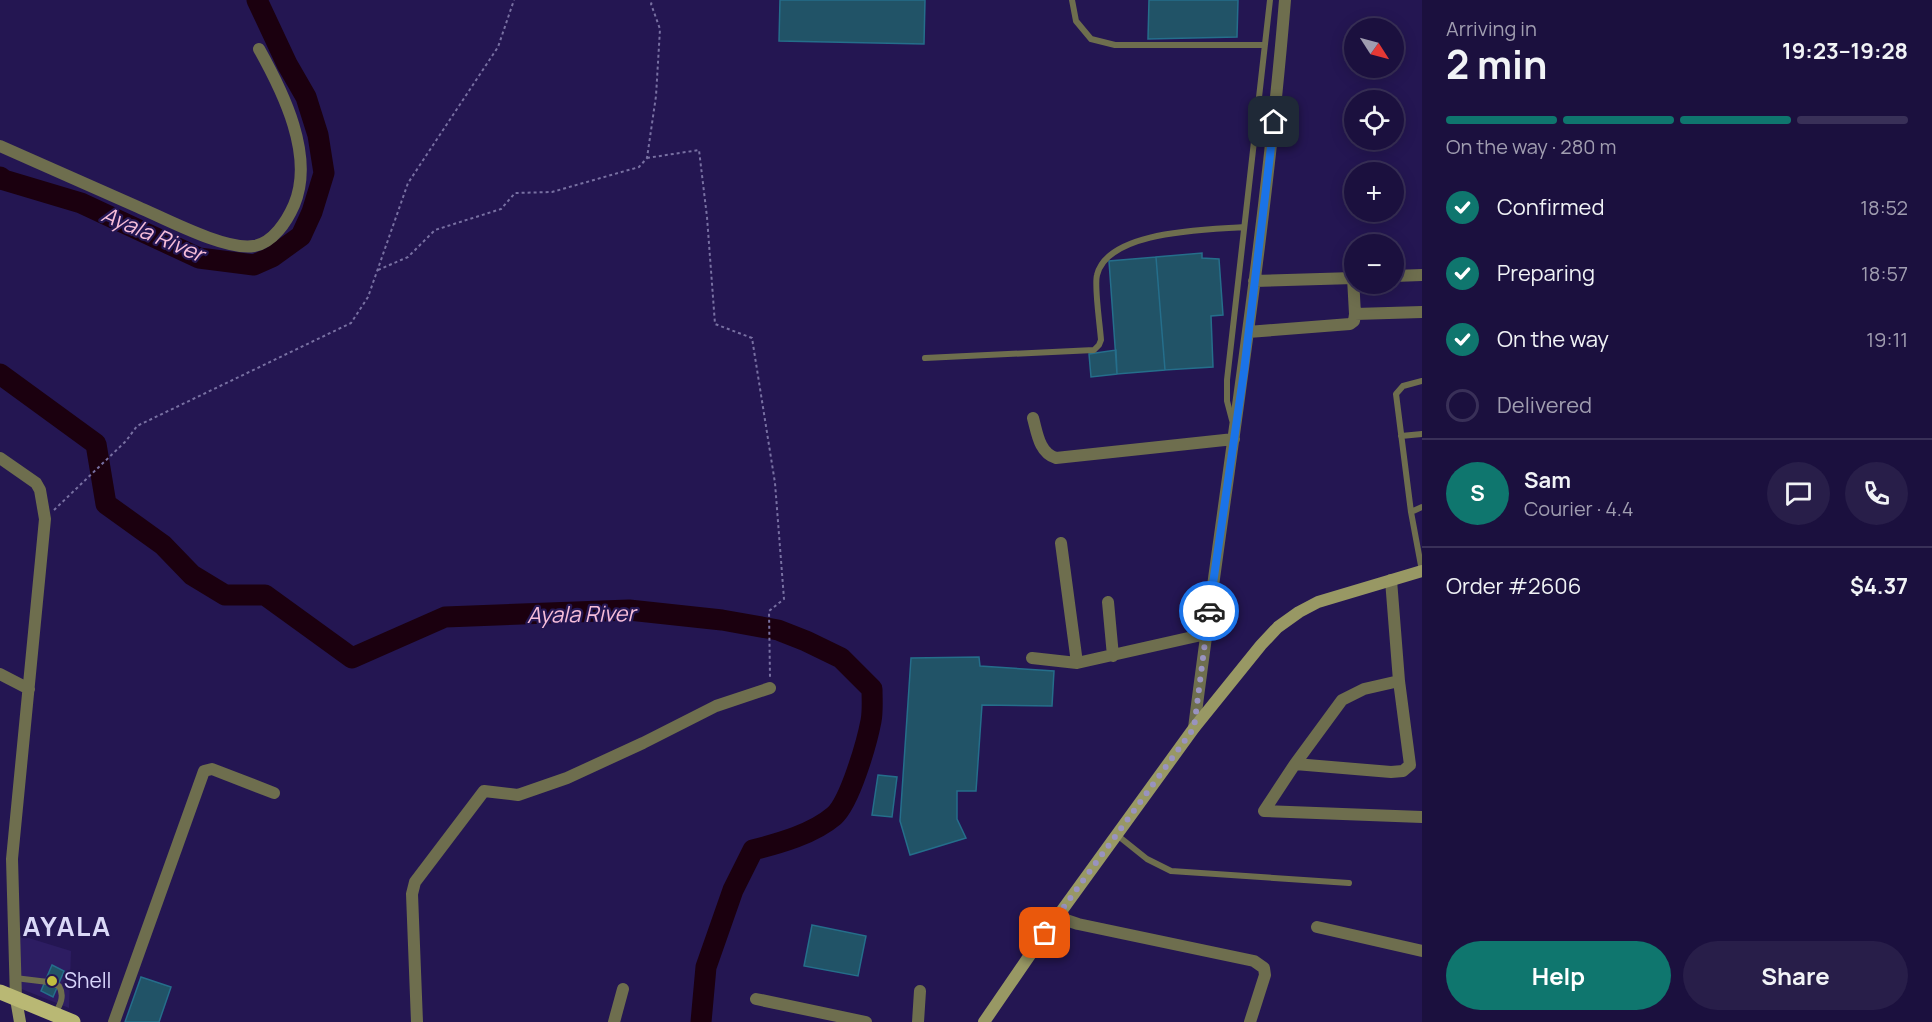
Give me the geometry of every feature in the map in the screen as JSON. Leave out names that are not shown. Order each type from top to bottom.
[{"type":"main road","points":[[0,992],[73,1022]]},
{"type":"street","points":[[1194,728],[1235,436],[1279,76],[1286,0]]},
{"type":"street","points":[[0,146],[201,234],[226,242],[255,246],[273,236],[287,216],[297,196],[301,172],[290,116],[259,49]]},
{"type":"street","points":[[1404,276],[1422,275]]},
{"type":"street","points":[[1254,281],[1344,278]]},
{"type":"street","points":[[1248,332],[1350,324],[1354,321],[1354,294]]},
{"type":"street","points":[[1355,314],[1422,312]]},
{"type":"street","points":[[1033,418],[1045,452],[1056,458],[1235,436]]},
{"type":"street","points":[[0,458],[36,483],[40,490],[45,519],[12,859],[16,999],[20,1022]]},
{"type":"street","points":[[1061,543],[1077,663]]},
{"type":"street","points":[[984,1022],[1194,728],[1278,627],[1318,602],[1422,571]]},
{"type":"street","points":[[1295,764],[1391,772],[1408,769],[1410,765],[1399,681],[1391,580]]},
{"type":"street","points":[[1108,602],[1113,656]]},
{"type":"street","points":[[1032,658],[1077,663],[1206,634]]},
{"type":"street","points":[[0,675],[29,689]]},
{"type":"street","points":[[1399,681],[1364,689],[1342,700],[1264,811],[1422,818]]},
{"type":"street","points":[[417,1022],[412,894],[415,882],[484,791],[518,795],[567,778],[716,706],[770,688]]},
{"type":"street","points":[[114,1022],[204,771],[212,769],[274,793]]},
{"type":"street","points":[[1057,917],[1078,924],[1254,960],[1264,968],[1265,975],[1250,1022]]},
{"type":"street","points":[[1317,927],[1422,951]]},
{"type":"street","points":[[614,1022],[623,989]]},
{"type":"street","points":[[918,1022],[920,991]]},
{"type":"street","points":[[756,999],[866,1022]]},
{"type":"lane","points":[[1072,0],[1076,21],[1091,39],[1115,45],[1264,45]]},
{"type":"lane","points":[[1235,436],[1227,401],[1227,380],[1270,0]]},
{"type":"lane","points":[[925,358],[1094,350],[1101,340],[1097,276],[1103,264],[1118,249],[1139,240],[1174,232],[1244,227]]},
{"type":"lane","points":[[1422,381],[1403,386],[1396,394],[1411,512],[1418,531],[1422,571]]},
{"type":"lane","points":[[1401,436],[1422,434]]},
{"type":"lane","points":[[1411,512],[1422,507]]},
{"type":"lane","points":[[1117,835],[1147,859],[1171,871],[1349,883]]},
{"type":"lane","points":[[15,978],[57,984],[61,988],[61,1004],[54,1014]]},
{"type":"path","points":[[45,519],[126,441],[137,426],[351,323],[368,297],[408,183],[498,48],[514,0]]},
{"type":"path","points":[[378,270],[408,257],[435,230],[501,209],[515,193],[552,192],[639,167],[647,158],[656,96],[660,29],[651,4],[653,0]]},
{"type":"path","points":[[647,158],[699,150],[707,217],[715,324],[752,338],[775,483],[784,599],[769,611],[770,688]]},
{"type":"shaded area","points":[[19,935],[71,951],[69,1008],[19,988]]},
{"type":"building","points":[[780,0],[925,0],[924,44],[779,41]]},
{"type":"building","points":[[1149,0],[1238,0],[1237,37],[1148,39]]},
{"type":"building","points":[[1202,253],[1202,258],[1219,259],[1223,315],[1211,316],[1213,367],[1165,370],[1156,257]]},
{"type":"building","points":[[1156,257],[1165,370],[1117,374],[1109,261]]},
{"type":"building","points":[[1116,350],[1117,374],[1091,377],[1089,354]]},
{"type":"building","points":[[979,657],[980,666],[1054,671],[1052,706],[982,705],[976,791],[957,791],[957,819],[966,838],[910,855],[900,821],[911,658]]},
{"type":"building","points":[[878,775],[897,777],[892,817],[872,815]]},
{"type":"building","points":[[812,925],[866,936],[858,976],[804,966]]},
{"type":"building","name":"Shell","points":[[52,965],[64,971],[53,997],[41,991]]},
{"type":"building","points":[[141,977],[171,987],[159,1022],[125,1022]]},
{"type":"waterway","name":"Ayala River","points":[[0,177],[81,203],[199,258],[254,265],[272,257],[301,236],[312,212],[324,173],[318,135],[306,97],[287,64],[257,0]]},
{"type":"waterway","name":"Ayala River","points":[[0,374],[96,444],[106,504],[163,545],[192,575],[225,595],[265,595],[352,658],[445,617],[629,610],[722,620],[778,630],[841,658],[872,689],[871,721],[852,785],[840,809],[826,822],[796,837],[753,850],[733,890],[706,967],[701,1022]]},
{"type":"way so far","points":[[1045,933],[1194,728],[1209,611]]},
{"type":"place","name":"Shell","points":[[52,981]]},
{"type":"district","name":"AYALA","points":[[67,927]]},
{"type":"route","points":[[1209,611],[1244,371],[1274,122]]}]
